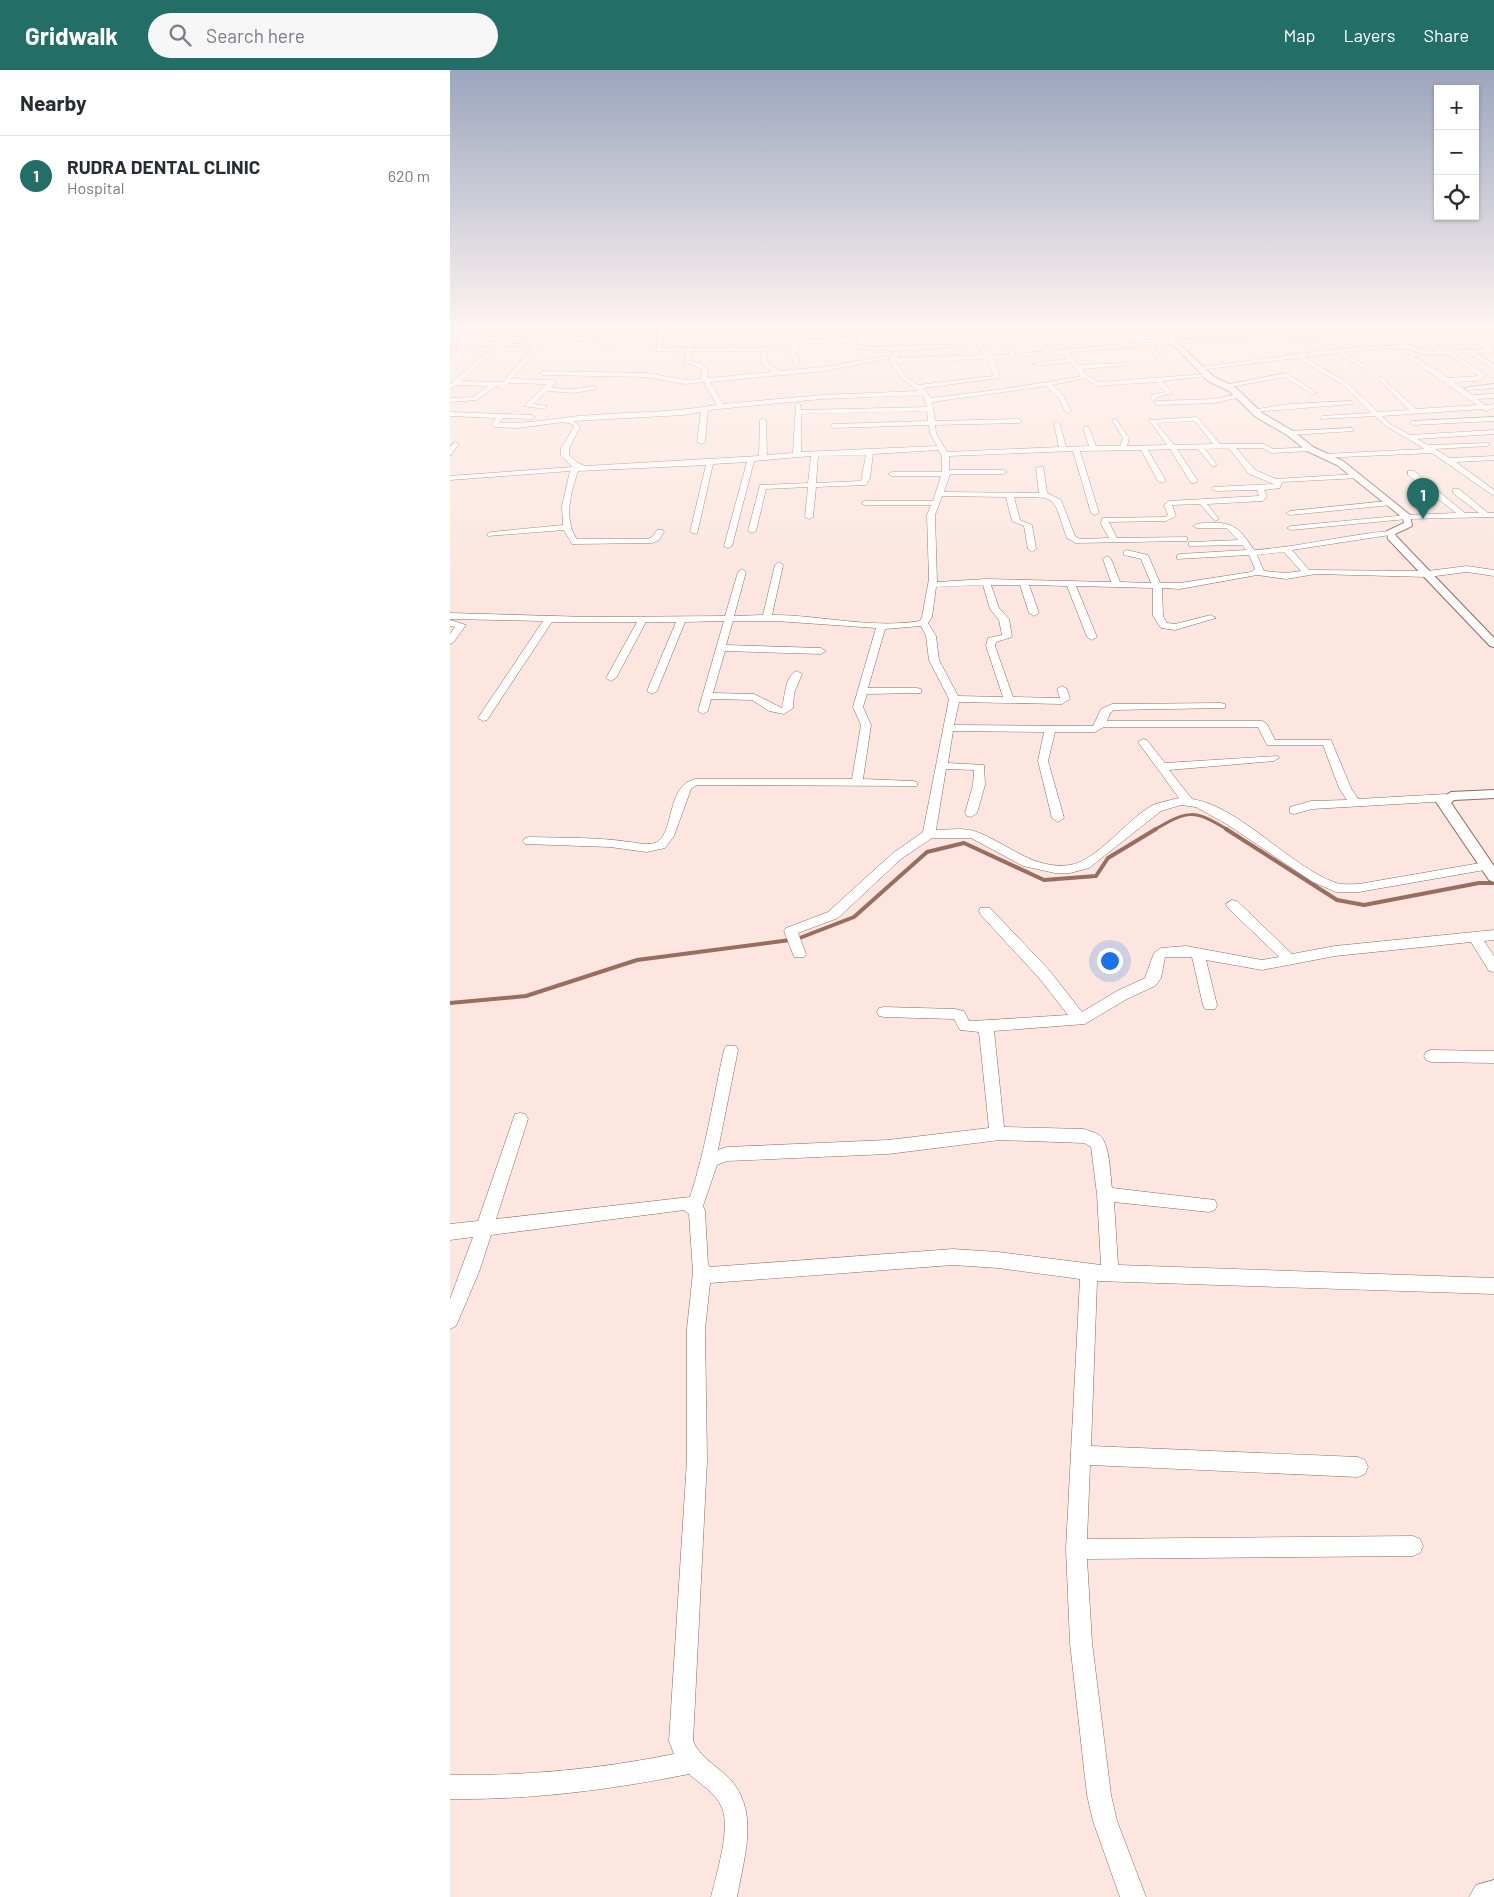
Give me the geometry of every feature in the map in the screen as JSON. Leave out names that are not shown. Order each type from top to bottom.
[{"type":"street","points":[[538,417],[542,411]]},
{"type":"street","points":[[501,416],[493,424],[514,426],[566,420],[696,411]]},
{"type":"street","points":[[701,442],[705,411]]},
{"type":"street","points":[[797,454],[797,412],[803,411]]},
{"type":"street","points":[[923,623],[927,616],[932,586],[931,520],[935,503],[941,494],[946,473],[943,451],[930,423],[928,411]]},
{"type":"street","points":[[1162,411],[1168,420]]},
{"type":"street","points":[[1180,557],[1286,549],[1360,536],[1390,533],[1409,524],[1407,517],[1340,463],[1310,449],[1290,433],[1256,411]]},
{"type":"street","points":[[1373,411],[1383,421],[1449,460],[1494,494]]},
{"type":"street","points":[[1322,418],[1411,411]]},
{"type":"street","points":[[450,414],[538,417],[566,420],[575,423],[577,427],[565,448],[565,455],[579,468]]},
{"type":"street","points":[[1413,423],[1494,418]]},
{"type":"street","points":[[1194,481],[1173,448],[1151,422],[1197,419],[1218,446]]},
{"type":"street","points":[[762,420],[763,458]]},
{"type":"street","points":[[1115,420],[1126,438],[1122,449]]},
{"type":"street","points":[[833,426],[1019,421]]},
{"type":"street","points":[[1332,426],[1383,421]]},
{"type":"street","points":[[1057,424],[1063,449]]},
{"type":"street","points":[[1086,428],[1094,449]]},
{"type":"street","points":[[1290,433],[1352,430]]},
{"type":"street","points":[[1410,437],[1494,432]]},
{"type":"street","points":[[450,454],[455,444]]},
{"type":"street","points":[[1324,456],[1488,444]]},
{"type":"street","points":[[451,480],[579,468],[710,462],[797,454],[1218,446],[1261,446],[1272,451],[1310,449]]},
{"type":"street","points":[[1231,446],[1252,472],[1277,482],[1283,480],[1356,476]]},
{"type":"street","points":[[1200,447],[1213,465]]},
{"type":"street","points":[[1144,448],[1162,481]]},
{"type":"street","points":[[1076,449],[1095,513]]},
{"type":"street","points":[[752,531],[761,488],[773,485],[812,486],[863,483],[865,482],[870,453]]},
{"type":"street","points":[[809,517],[815,454]]},
{"type":"street","points":[[1449,460],[1490,458],[1494,465]]},
{"type":"street","points":[[728,546],[751,459]]},
{"type":"street","points":[[694,532],[710,462]]},
{"type":"street","points":[[579,468],[567,498],[568,527],[572,540],[580,543],[648,541],[656,538],[660,532]]},
{"type":"street","points":[[1040,468],[1043,494]]},
{"type":"street","points":[[892,474],[1003,472]]},
{"type":"street","points":[[1411,473],[1429,489],[1449,500],[1464,517]]},
{"type":"street","points":[[1216,489],[1262,488],[1277,486],[1277,482]]},
{"type":"street","points":[[1177,530],[1169,503],[1262,499],[1263,496],[1260,490],[1262,488]]},
{"type":"street","points":[[1456,491],[1490,515]]},
{"type":"street","points":[[1009,493],[1016,521],[1028,525],[1032,549]]},
{"type":"street","points":[[941,494],[1043,494],[1057,500],[1074,540],[1114,541],[1177,530]]},
{"type":"street","points":[[1202,502],[1214,519]]},
{"type":"street","points":[[865,504],[935,503]]},
{"type":"street","points":[[1290,513],[1388,503]]},
{"type":"street","points":[[1291,528],[1407,517],[1490,515]]},
{"type":"street","points":[[1114,541],[1105,524],[1105,520],[1177,530]]},
{"type":"street","points":[[1197,526],[1229,526],[1244,542],[1259,564],[1258,573]]},
{"type":"street","points":[[491,534],[568,527]]},
{"type":"street","points":[[1390,533],[1394,540],[1494,644]]},
{"type":"street","points":[[1192,544],[1244,542]]},
{"type":"street","points":[[1286,549],[1307,573]]},
{"type":"street","points":[[1127,552],[1145,557],[1160,599],[1158,616],[1164,626],[1175,628],[1211,618]]},
{"type":"street","points":[[1107,559],[1116,584]]},
{"type":"street","points":[[767,618],[779,565]]},
{"type":"street","points":[[932,586],[986,582],[1189,585],[1258,573],[1286,576],[1316,571],[1428,574],[1458,569],[1494,573]]},
{"type":"street","points":[[703,711],[742,572]]},
{"type":"street","points":[[986,582],[995,609],[1004,619],[1007,637],[991,640],[990,644],[992,655],[1009,700]]},
{"type":"street","points":[[1022,582],[1034,612]]},
{"type":"street","points":[[1070,583],[1092,637]]},
{"type":"street","points":[[451,619],[643,620],[767,618],[881,626],[905,626],[923,623]]},
{"type":"street","points":[[450,640],[461,624],[451,619]]},
{"type":"street","points":[[483,718],[549,619]]},
{"type":"street","points":[[652,691],[682,619]]},
{"type":"street","points":[[610,678],[643,620]]},
{"type":"street","points":[[923,623],[931,635],[934,661],[951,688],[954,699],[940,766],[930,834]]},
{"type":"street","points":[[857,782],[866,725],[858,709],[881,626]]},
{"type":"street","points":[[722,648],[821,651]]},
{"type":"street","points":[[708,696],[754,697],[774,709],[784,711],[788,708],[788,696],[797,674]]},
{"type":"street","points":[[954,699],[1062,701],[1066,699],[1062,689]]},
{"type":"street","points":[[862,691],[918,690]]},
{"type":"street","points":[[949,728],[1095,728],[1100,724],[1105,712],[1112,707],[1220,706]]},
{"type":"street","points":[[1100,724],[1262,724],[1271,743],[1327,742],[1345,788],[1354,802]]},
{"type":"street","points":[[1049,729],[1050,737],[1043,752],[1043,762],[1058,818]]},
{"type":"street","points":[[1143,742],[1187,801],[1232,822],[1317,879],[1336,888],[1359,888],[1490,871],[1445,807],[1446,798]]},
{"type":"street","points":[[1162,767],[1274,758]]},
{"type":"street","points":[[940,766],[981,768],[972,813]]},
{"type":"street","points":[[529,840],[610,843],[640,848],[658,846],[664,843],[668,836],[686,787],[695,782],[914,784]]},
{"type":"street","points":[[1294,810],[1311,805],[1354,802],[1374,803],[1494,794]]},
{"type":"street","points":[[798,951],[791,931],[833,915],[897,856],[930,834],[964,832],[974,834],[1038,867],[1060,870],[1075,868],[1085,864],[1157,808],[1171,803],[1187,801]]},
{"type":"street","points":[[1232,904],[1290,960]]},
{"type":"street","points":[[984,911],[1044,974],[1080,1020]]},
{"type":"street","points":[[884,1012],[955,1014],[960,1015],[965,1026],[986,1028],[1080,1020],[1122,995],[1150,982],[1154,978],[1156,963],[1161,954],[1186,951],[1262,965],[1335,951],[1494,935]]},
{"type":"street","points":[[1476,938],[1494,968]]},
{"type":"street","points":[[1198,954],[1210,1005]]},
{"type":"street","points":[[986,1028],[997,1133]]},
{"type":"street","points":[[724,1897],[736,1829],[735,1813],[732,1802],[725,1791],[690,1762],[684,1752],[681,1729],[697,1460],[696,1329],[702,1272],[699,1260],[698,1216],[695,1206],[710,1160],[711,1141],[731,1050]]},
{"type":"street","points":[[1431,1056],[1494,1057]]},
{"type":"street","points":[[450,1320],[470,1272],[520,1119]]},
{"type":"street","points":[[710,1160],[727,1154],[888,1147],[997,1133],[1084,1136],[1093,1139],[1098,1144],[1105,1194],[1100,1272],[1082,1455],[1076,1549],[1081,1643],[1099,1795],[1105,1821],[1133,1897]]},
{"type":"street","points":[[1105,1194],[1209,1205]]},
{"type":"street","points":[[450,1232],[675,1204],[691,1204],[695,1206]]},
{"type":"street","points":[[702,1272],[707,1275],[723,1275],[855,1263],[953,1258],[998,1260],[1100,1272],[1165,1276],[1494,1286]]},
{"type":"street","points":[[1082,1455],[1358,1466]]},
{"type":"street","points":[[1076,1549],[1413,1546]]},
{"type":"street","points":[[450,1787],[479,1788],[595,1779],[637,1774],[690,1762]]},
{"type":"street","points":[[1482,1897],[1485,1894],[1494,1894]]},
{"type":"waterway","points":[[1154,830],[1175,819],[1191,815],[1207,818],[1228,830]]},
{"type":"waterway","points":[[797,939],[854,917],[927,852],[964,843],[1044,880],[1096,876],[1108,858],[1156,829]]},
{"type":"waterway","points":[[1226,829],[1337,900],[1364,905],[1479,883],[1494,883]]},
{"type":"waterway","points":[[450,1003],[526,996],[637,960],[790,940]]},
{"type":"place","name":"RUDRA DENTAL CLINIC","points":[[1423,519]]}]
